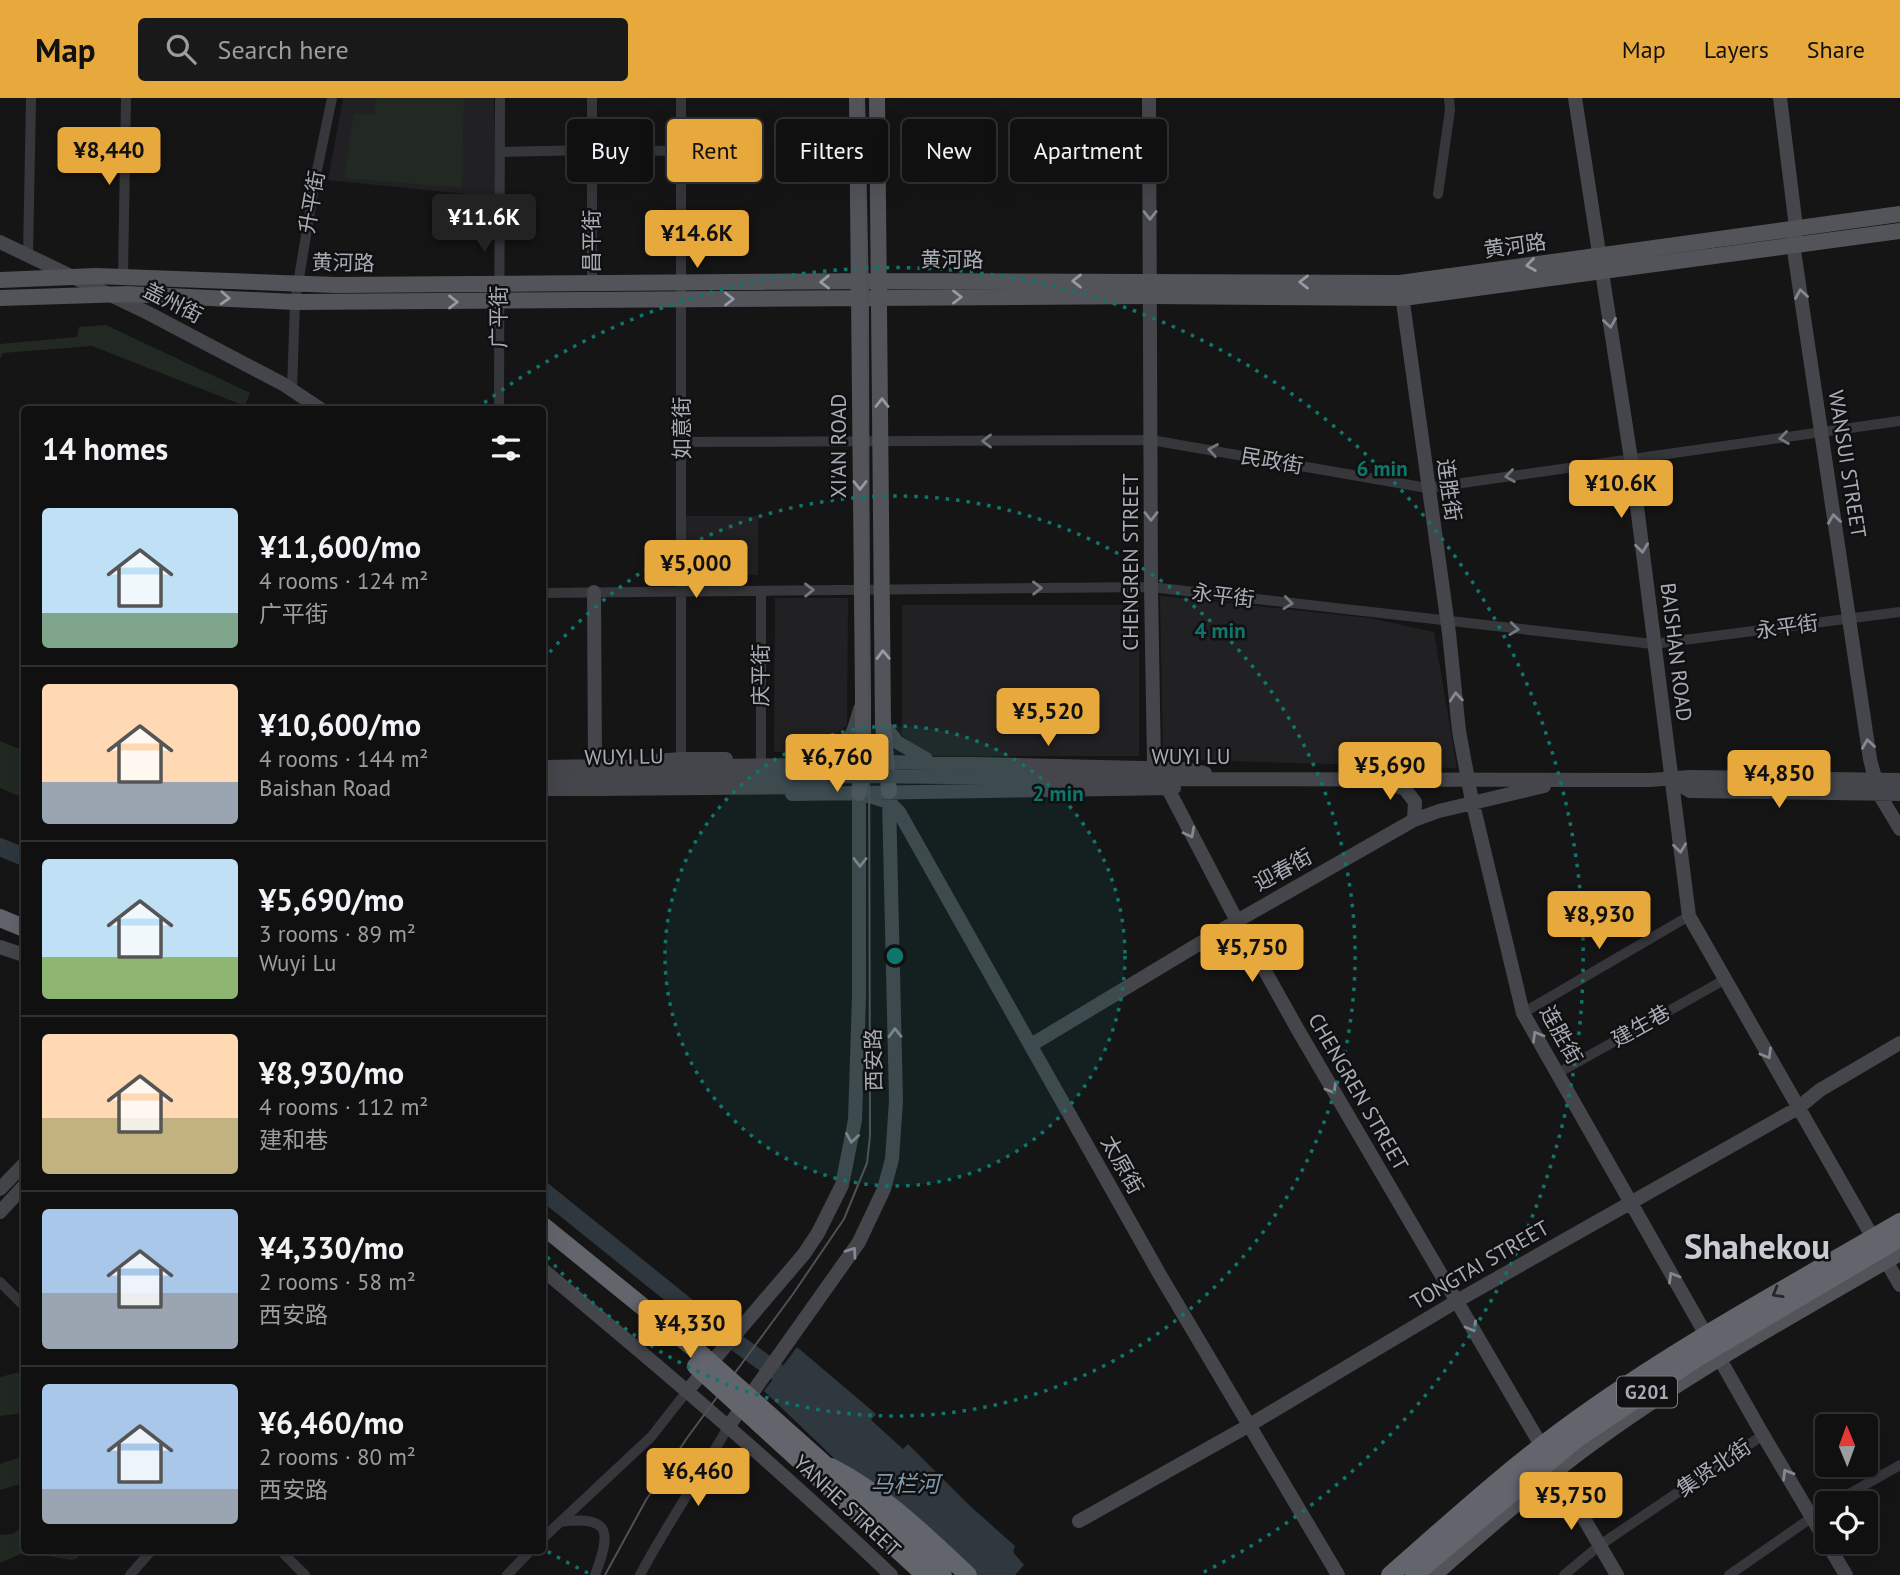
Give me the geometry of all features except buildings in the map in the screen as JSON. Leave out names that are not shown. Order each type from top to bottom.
[{"type":"highway","points":[[0,909],[21,918]]},
{"type":"highway","points":[[0,918],[21,927]]},
{"type":"highway","name":"G201","points":[[1885,1251],[1900,1222]]},
{"type":"highway","points":[[546,1227],[701,1354],[943,1575]]},
{"type":"highway","name":"G201","points":[[1414,1575],[1549,1459],[1566,1427],[1885,1251],[1900,1238]]},
{"type":"highway","points":[[546,1241],[692,1363],[925,1575]]},
{"type":"highway","name":"G201","points":[[1390,1575],[1549,1459]]},
{"type":"highway","points":[[821,1461],[847,1474],[905,1515],[968,1575]]},
{"type":"main road","name":"XI'AN ROAD","points":[[857,98],[863,695],[863,760],[859,793]]},
{"type":"main road","name":"XI'AN ROAD","points":[[877,98],[884,724],[889,796]]},
{"type":"main road","name":"黄河路","points":[[859,290],[880,281],[1401,291],[1599,263],[1796,227],[1900,215]]},
{"type":"main road","name":"黄河路","points":[[1599,263],[1900,231]]},
{"type":"main road","name":"黄河路","points":[[0,280],[123,276],[298,284],[592,284],[682,291],[859,290],[881,298],[1151,288]]},
{"type":"main road","name":"黄河路","points":[[0,298],[108,294],[295,302],[499,302],[592,300],[682,291]]},
{"type":"main road","points":[[1434,1575],[1549,1459],[1583,1450],[1713,1347],[1885,1251]]},
{"type":"street","points":[[28,255],[30,98]]},
{"type":"street","points":[[123,276],[126,98]]},
{"type":"street","name":"升平街","points":[[292,390],[295,302],[332,98]]},
{"type":"street","name":"广平街","points":[[499,406],[500,98]]},
{"type":"street","name":"昌平街","points":[[592,98],[592,119]]},
{"type":"street","name":"如意街","points":[[681,98],[681,119]]},
{"type":"street","name":"CHENGREN STREET","points":[[1149,98],[1154,762],[1297,1030],[1617,1575]]},
{"type":"street","points":[[1438,194],[1450,110],[1449,98]]},
{"type":"street","name":"BAISHAN ROAD","points":[[1575,98],[1631,459],[1689,916],[1798,1108],[1885,1251],[1900,1285]]},
{"type":"street","name":"WANSUI STREET","points":[[1780,98],[1796,227],[1793,244],[1870,759],[1877,786],[1900,829]]},
{"type":"street","points":[[500,152],[567,151]]},
{"type":"street","name":"昌平街","points":[[592,182],[592,300]]},
{"type":"street","name":"如意街","points":[[681,182],[681,759]]},
{"type":"street","name":"盖州街","points":[[0,242],[108,294],[292,390],[316,406]]},
{"type":"street","name":"连胜街","points":[[1401,291],[1447,621],[1459,731],[1472,802],[1524,1013],[1763,1436],[1846,1575]]},
{"type":"street","name":"民政街","points":[[682,442],[1151,440],[1427,488],[1900,421]]},
{"type":"street","name":"永平街","points":[[546,593],[1151,587],[1653,644],[1900,612]]},
{"type":"street","name":"庆平街","points":[[761,591],[761,760]]},
{"type":"street","points":[[594,592],[595,767]]},
{"type":"street","points":[[813,760],[834,754],[850,741],[863,695]]},
{"type":"street","points":[[884,724],[904,748],[926,759],[944,762]]},
{"type":"street","points":[[595,767],[681,759],[863,760],[944,762],[1162,779]]},
{"type":"street","name":"太原街","points":[[863,760],[900,812],[1160,1275],[1338,1575]]},
{"type":"street","points":[[546,767],[808,765],[855,776]]},
{"type":"street","points":[[546,789],[807,787],[855,776]]},
{"type":"street","name":"WUYI LU","points":[[546,780],[855,776],[1572,780],[1672,780],[1690,777],[1877,786]]},
{"type":"street","points":[[594,789],[681,795],[859,793],[889,796],[929,790],[1162,779]]},
{"type":"street","points":[[1377,779],[1405,789],[1415,802],[1414,820]]},
{"type":"street","name":"迎春街","points":[[1031,1045],[1237,921],[1414,820],[1472,802],[1572,780]]},
{"type":"street","points":[[1877,786],[1900,780]]},
{"type":"street","points":[[1877,786],[1900,794]]},
{"type":"street","points":[[906,823],[908,802],[918,793],[929,790]]},
{"type":"street","name":"西安路","points":[[688,1390],[780,1284],[818,1233],[842,1185],[855,1120],[859,793]]},
{"type":"street","points":[[805,794],[850,804],[860,822]]},
{"type":"street","name":"西安路","points":[[728,1427],[859,1242],[884,1189],[892,1159],[896,1101],[889,796]]},
{"type":"street","points":[[1524,1013],[1689,916]]},
{"type":"street","points":[[0,947],[21,954]]},
{"type":"street","name":"建生巷","points":[[1558,1073],[1724,980]]},
{"type":"street","name":"TONGTAI STREET","points":[[1079,1521],[1248,1426],[1457,1301],[1798,1108],[1820,1090],[1900,1043]]},
{"type":"street","points":[[0,1189],[21,1167]]},
{"type":"street","points":[[0,1212],[21,1189]]},
{"type":"street","points":[[546,1272],[688,1390],[728,1427],[707,1465],[663,1532],[640,1575]]},
{"type":"street","points":[[0,1282],[21,1303]]},
{"type":"street","points":[[546,1535],[651,1437],[688,1390]]},
{"type":"street","name":"YANHE STREET","points":[[728,1427],[802,1491],[891,1575]]},
{"type":"street","name":"YANHE STREET","points":[[728,1427],[742,1428],[808,1485],[904,1575]]},
{"type":"street","name":"集贤北街","points":[[1563,1575],[1600,1545],[1763,1436]]},
{"type":"street","points":[[1854,1491],[1900,1465]]},
{"type":"street","points":[[1728,1575],[1815,1514]]},
{"type":"street","points":[[560,1522],[591,1520],[598,1525],[606,1542],[595,1575]]},
{"type":"street","points":[[130,1575],[148,1554]]},
{"type":"street","points":[[284,1554],[305,1575]]},
{"type":"street","points":[[507,1575],[527,1554]]},
{"type":"shaded area","points":[[343,98],[494,98],[496,197],[328,180]]},
{"type":"shaded area","points":[[377,98],[464,98],[462,188],[344,178],[354,113],[374,115]]},
{"type":"shaded area","points":[[106,325],[250,393],[245,406],[92,346],[3,353],[0,359],[0,344],[77,337],[79,327]]},
{"type":"shaded area","points":[[686,516],[758,516],[758,575],[686,576]]},
{"type":"shaded area","points":[[1160,596],[1370,618],[1434,632],[1457,768],[1163,759]]},
{"type":"shaded area","points":[[775,598],[848,598],[847,725],[818,752],[774,752]]},
{"type":"shaded area","points":[[902,605],[1139,605],[1139,756],[928,756],[902,735]]},
{"type":"shaded area","points":[[0,741],[21,750],[21,797],[0,788]]},
{"type":"shaded area","points":[[21,1372],[21,1413],[0,1416],[0,1377]]},
{"type":"shaded area","points":[[21,1457],[21,1484],[0,1490],[0,1464]]},
{"type":"shaded area","points":[[21,1529],[21,1554],[0,1563],[0,1535],[12,1534]]},
{"type":"shaded area","points":[[36,1554],[80,1554],[77,1559]]},
{"type":"water","name":"马栏河","points":[[797,1347],[876,1414],[871,1420],[903,1449],[908,1444],[1015,1546],[1013,1552],[1024,1565],[1015,1575],[956,1575],[764,1391]]},
{"type":"waterway","name":"马栏河","points":[[0,847],[21,856]]},
{"type":"waterway","name":"马栏河","points":[[546,1193],[691,1310],[777,1372]]},
{"type":"tram line","points":[[605,1575],[646,1500],[687,1438],[793,1294],[844,1219],[867,1163],[870,1136],[868,298],[864,98]]},
{"type":"district","name":"Shahekou","points":[[1757,1247]]}]
